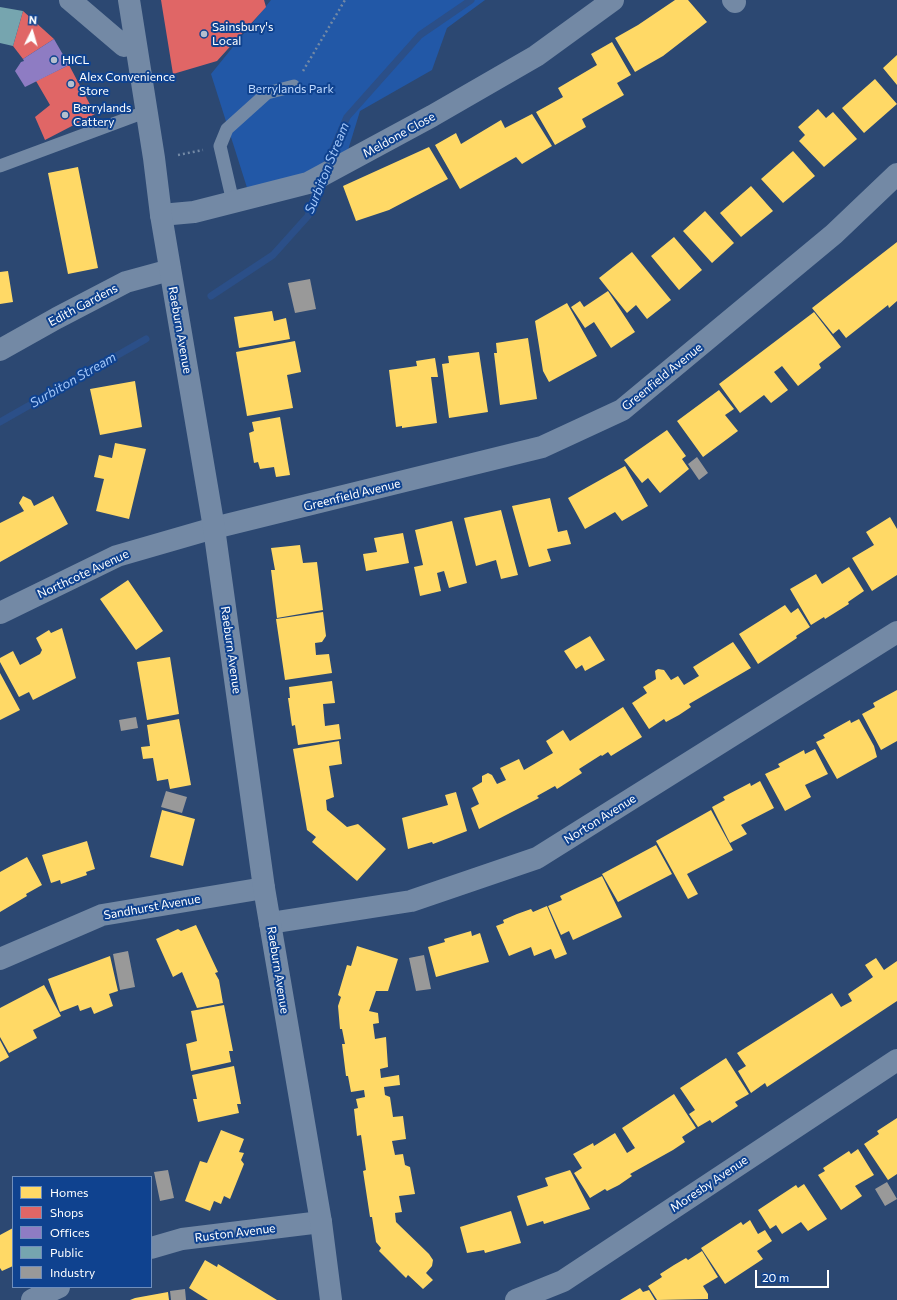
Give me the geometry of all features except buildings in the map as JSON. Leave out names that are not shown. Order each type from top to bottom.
[{"type":"street","points":[[70,0],[124,46],[135,42]]},
{"type":"street","name":"Raeburn Avenue","points":[[129,0],[145,112],[154,158],[161,215],[214,528],[264,888],[321,1222],[331,1300]]},
{"type":"street","name":"Meldone Close","points":[[161,215],[194,212],[308,182],[349,162],[536,56],[613,0]]},
{"type":"street","name":"Greenfield Avenue","points":[[214,528],[542,447],[622,410],[834,234],[897,174]]},
{"type":"street","name":"Edith Gardens","points":[[0,350],[126,282],[170,270]]},
{"type":"street","name":"Northcote Avenue","points":[[0,613],[117,556],[214,528]]},
{"type":"street","name":"Norton Avenue","points":[[270,922],[411,901],[537,858],[897,632]]},
{"type":"street","name":"Sandhurst Avenue","points":[[0,959],[102,914],[264,888]]},
{"type":"street","name":"Moresby Avenue","points":[[516,1300],[563,1281],[897,1060]]},
{"type":"street","name":"Ruston Avenue","points":[[152,1248],[182,1239],[321,1222]]},
{"type":"street","points":[[32,1300],[58,1288]]},
{"type":"lane","points":[[233,202],[220,146],[226,129],[267,93],[294,86]]},
{"type":"lane","points":[[0,166],[145,112]]},
{"type":"green space","name":"Berrylands Park","points":[[271,0],[485,0],[447,28],[432,70],[360,111],[345,160],[249,194],[211,74]]},
{"type":"waterway","name":"Surbiton Stream","points":[[325,168],[347,117],[420,35],[471,0]]},
{"type":"waterway","name":"Surbiton Stream","points":[[211,296],[273,255],[308,216],[318,183]]},
{"type":"waterway","name":"Surbiton Stream","points":[[0,422],[146,339]]},
{"type":"place","name":"Sainsbury's Local","points":[[204,34]]},
{"type":"place","name":"HICL","points":[[54,60]]},
{"type":"place","name":"Alex Convenience Store","points":[[71,84]]},
{"type":"place","name":"Berrylands Cattery","points":[[65,115]]}]
